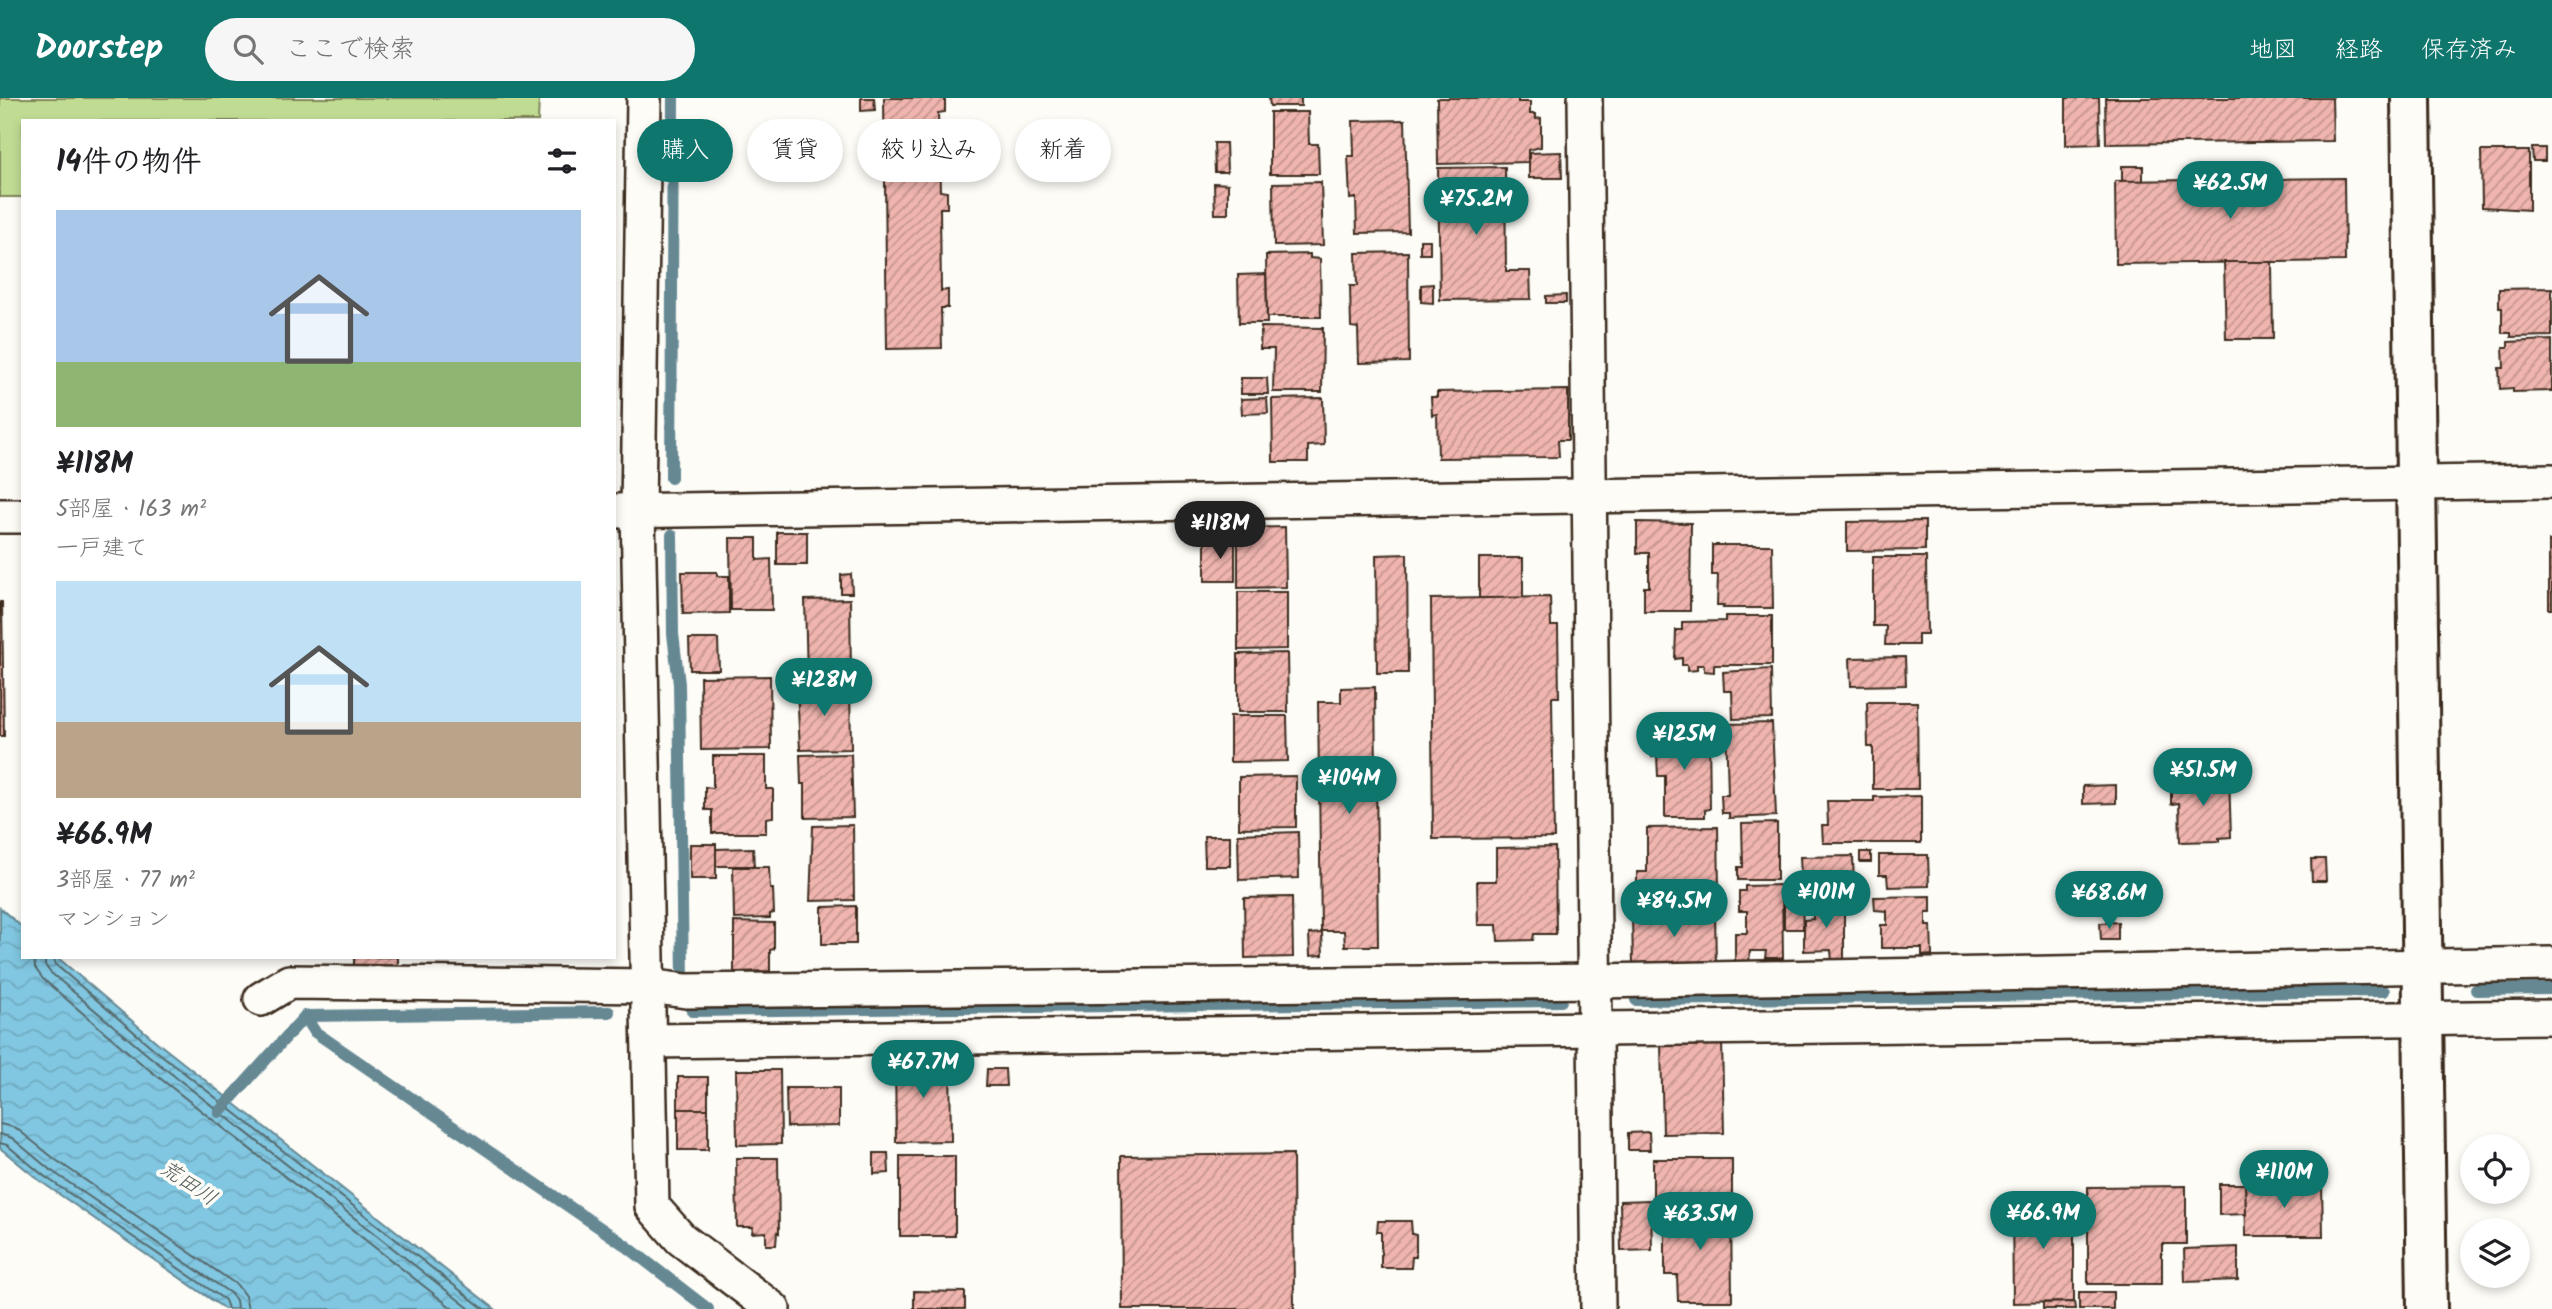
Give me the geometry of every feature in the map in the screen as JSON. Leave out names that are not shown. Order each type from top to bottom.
[{"type":"street","points":[[644,98],[626,510],[649,986],[652,1206],[681,1239],[773,1309]]},
{"type":"street","points":[[1585,98],[1597,981],[1598,1309]]},
{"type":"street","points":[[2411,98],[2427,1309]]},
{"type":"street","points":[[626,510],[2552,481]]},
{"type":"street","points":[[0,516],[21,516]]},
{"type":"street","points":[[261,999],[289,982],[649,986],[686,991],[1597,981],[2552,964]]},
{"type":"street","points":[[649,1041],[2552,1017]]},
{"type":"green space","points":[[0,98],[539,98],[538,119],[21,119],[21,197],[0,197]]},
{"type":"water","name":"荒田川","points":[[0,908],[21,926],[21,959],[59,959],[158,1043],[495,1309],[225,1309],[40,1181],[0,1148]]},
{"type":"building","points":[[861,98],[874,98],[875,110],[861,111]]},
{"type":"building","points":[[884,98],[945,98],[945,112],[938,113],[938,119],[884,119]]},
{"type":"building","points":[[1269,98],[1301,98],[1301,106],[1270,106]]},
{"type":"building","points":[[1518,98],[1518,102],[1530,102],[1530,114],[1536,114],[1536,119],[1541,118],[1541,147],[1528,150],[1528,162],[1438,164],[1437,99]]},
{"type":"building","points":[[2066,98],[2099,98],[2100,144],[2066,145]]},
{"type":"building","points":[[2105,98],[2332,98],[2333,141],[2106,144]]},
{"type":"building","points":[[1270,112],[1308,112],[1309,144],[1318,144],[1319,174],[1270,174]]},
{"type":"building","points":[[1405,120],[1408,232],[1357,233],[1356,198],[1350,199],[1348,156],[1354,156],[1353,121]]},
{"type":"building","points":[[1214,143],[1226,143],[1227,172],[1215,172]]},
{"type":"building","points":[[2532,148],[2545,148],[2545,161],[2533,161]]},
{"type":"building","points":[[2481,151],[2529,151],[2529,210],[2482,207]]},
{"type":"building","points":[[1561,152],[1562,178],[1529,178],[1529,153]]},
{"type":"building","points":[[2122,166],[2143,166],[2143,181],[2122,181]]},
{"type":"building","points":[[1505,167],[1506,271],[1530,271],[1531,299],[1440,300],[1438,168]]},
{"type":"building","points":[[2344,178],[2345,261],[2116,264],[2115,181]]},
{"type":"building","points":[[885,182],[940,182],[940,191],[947,192],[947,208],[940,208],[941,291],[948,290],[948,308],[941,308],[942,348],[887,349]]},
{"type":"building","points":[[1321,182],[1323,245],[1274,246],[1273,183]]},
{"type":"building","points":[[1214,183],[1228,184],[1228,214],[1215,214]]},
{"type":"building","points":[[1420,240],[1430,240],[1430,254],[1420,254]]},
{"type":"building","points":[[1408,252],[1409,362],[1359,363],[1358,328],[1351,327],[1350,286],[1357,286],[1356,253]]},
{"type":"building","points":[[1310,254],[1310,258],[1320,259],[1321,317],[1267,317],[1266,255]]},
{"type":"building","points":[[2224,262],[2272,262],[2273,339],[2226,339]]},
{"type":"building","points":[[1266,274],[1267,323],[1239,323],[1238,275]]},
{"type":"building","points":[[1433,284],[1433,303],[1421,302],[1421,285]]},
{"type":"building","points":[[2552,288],[2552,336],[2511,337],[2511,333],[2502,333],[2499,289]]},
{"type":"building","points":[[1566,295],[1566,303],[1546,303],[1546,296]]},
{"type":"building","points":[[1261,327],[1323,328],[1322,392],[1273,392],[1274,349],[1260,349]]},
{"type":"building","points":[[2552,340],[2552,391],[2513,392],[2513,388],[2500,389],[2499,368],[2504,368],[2503,347],[2508,347],[2508,342]]},
{"type":"building","points":[[1241,378],[1267,378],[1268,394],[1241,394]]},
{"type":"building","points":[[1568,390],[1568,440],[1558,440],[1559,457],[1438,458],[1437,414],[1432,415],[1431,397],[1437,397],[1437,392]]},
{"type":"building","points":[[1267,398],[1268,413],[1242,414],[1241,399]]},
{"type":"building","points":[[1323,398],[1324,445],[1308,446],[1308,462],[1273,462],[1272,399]]},
{"type":"building","points":[[1925,521],[1925,550],[1847,551],[1847,522]]},
{"type":"building","points":[[1637,522],[1691,523],[1690,611],[1644,611],[1644,587],[1649,587],[1649,553],[1637,553]]},
{"type":"building","points":[[1285,527],[1286,587],[1238,588],[1238,528]]},
{"type":"building","points":[[777,532],[807,532],[807,565],[777,565]]},
{"type":"building","points":[[730,538],[757,538],[757,560],[771,559],[772,610],[731,610]]},
{"type":"building","points":[[1235,541],[1235,581],[1205,581],[1205,542]]},
{"type":"building","points":[[2549,541],[2552,541],[2552,609],[2549,609]]},
{"type":"building","points":[[1712,545],[1772,545],[1773,608],[1723,608],[1724,605],[1717,605],[1718,575],[1712,575]]},
{"type":"building","points":[[1407,554],[1408,673],[1377,673],[1376,555]]},
{"type":"building","points":[[1873,557],[1926,557],[1927,634],[1918,634],[1918,645],[1885,645],[1886,626],[1873,626]]},
{"type":"building","points":[[1479,558],[1523,558],[1523,598],[1479,598]]},
{"type":"building","points":[[682,572],[717,572],[717,576],[729,576],[729,613],[683,614]]},
{"type":"building","points":[[851,574],[852,593],[841,593],[841,575]]},
{"type":"building","points":[[1238,592],[1287,592],[1287,649],[1238,650]]},
{"type":"building","points":[[1550,597],[1551,626],[1558,626],[1559,697],[1552,697],[1554,838],[1433,839],[1431,599]]},
{"type":"building","points":[[850,599],[851,675],[807,676],[805,600]]},
{"type":"building","points":[[2,602],[4,736],[0,736]]},
{"type":"building","points":[[1725,616],[1772,616],[1772,665],[1714,665],[1714,672],[1704,671],[1704,665],[1697,665],[1697,670],[1687,671],[1687,665],[1682,665],[1682,658],[1675,659],[1676,630],[1682,630],[1682,622],[1725,621]]},
{"type":"building","points":[[689,639],[718,639],[719,670],[690,670]]},
{"type":"building","points":[[1287,653],[1288,712],[1238,712],[1238,654]]},
{"type":"building","points":[[1905,657],[1906,685],[1851,686],[1850,658]]},
{"type":"building","points":[[1771,669],[1772,718],[1733,719],[1732,691],[1724,691],[1723,672]]},
{"type":"building","points":[[770,676],[771,749],[701,750],[700,677]]},
{"type":"building","points":[[850,686],[851,749],[800,750],[797,687]]},
{"type":"building","points":[[1375,687],[1378,946],[1345,946],[1344,931],[1321,931],[1318,702],[1341,702],[1341,688]]},
{"type":"building","points":[[1867,702],[1917,702],[1918,789],[1873,789],[1873,747],[1868,747]]},
{"type":"building","points":[[1230,716],[1287,716],[1288,761],[1230,762]]},
{"type":"building","points":[[1772,723],[1776,816],[1729,818],[1729,813],[1722,813],[1721,795],[1728,795],[1726,724]]},
{"type":"building","points":[[1709,731],[1710,809],[1705,810],[1705,817],[1665,817],[1665,776],[1658,776],[1657,756],[1652,757],[1652,739],[1659,739],[1659,732]]},
{"type":"building","points":[[851,754],[853,817],[805,818],[805,784],[801,784],[800,755]]},
{"type":"building","points":[[713,756],[766,756],[766,789],[773,789],[773,817],[766,818],[766,833],[712,833],[712,810],[705,810],[705,787],[713,788]]},
{"type":"building","points":[[1296,776],[1296,827],[1239,828],[1239,777]]},
{"type":"building","points":[[2229,776],[2231,837],[2219,838],[2219,841],[2180,842],[2179,803],[2171,804],[2171,777]]},
{"type":"building","points":[[2116,785],[2116,803],[2083,804],[2083,786]]},
{"type":"building","points":[[1921,796],[1921,843],[1823,843],[1822,825],[1828,825],[1827,801],[1874,801],[1874,797]]},
{"type":"building","points":[[1777,823],[1777,880],[1738,880],[1738,867],[1743,867],[1742,824]]},
{"type":"building","points":[[853,825],[854,900],[810,901],[813,826]]},
{"type":"building","points":[[1718,827],[1719,890],[1712,890],[1712,903],[1637,904],[1637,872],[1647,872],[1647,828]]},
{"type":"building","points":[[1298,832],[1299,878],[1239,880],[1238,834]]},
{"type":"building","points":[[1204,836],[1230,836],[1230,866],[1205,866]]},
{"type":"building","points":[[690,844],[716,844],[716,879],[690,879]]},
{"type":"building","points":[[1555,847],[1556,934],[1534,934],[1533,940],[1498,941],[1497,925],[1478,925],[1477,881],[1496,881],[1496,848]]},
{"type":"building","points":[[753,848],[754,866],[716,866],[716,849]]},
{"type":"building","points":[[1860,852],[1871,852],[1871,862],[1860,862]]},
{"type":"building","points":[[1879,855],[1928,855],[1929,886],[1888,887],[1887,875],[1879,875]]},
{"type":"building","points":[[1853,856],[1854,886],[1809,886],[1809,876],[1801,876],[1800,857]]},
{"type":"building","points":[[2311,859],[2325,859],[2326,881],[2312,881]]},
{"type":"building","points":[[733,867],[769,867],[774,913],[770,914],[770,918],[734,919]]},
{"type":"building","points":[[1782,885],[1783,958],[1765,958],[1766,951],[1750,951],[1749,963],[1735,963],[1735,933],[1747,933],[1747,911],[1739,911],[1739,891],[1745,891],[1745,886]]},
{"type":"building","points":[[1931,896],[1931,912],[1926,912],[1926,926],[1931,926],[1932,955],[1922,956],[1922,948],[1881,948],[1881,925],[1887,925],[1887,911],[1875,910],[1874,897]]},
{"type":"building","points":[[1292,897],[1293,957],[1245,958],[1244,898]]},
{"type":"building","points":[[1812,902],[1844,902],[1844,962],[1832,962],[1831,950],[1804,951],[1804,920],[1813,919]]},
{"type":"building","points":[[1784,903],[1802,903],[1803,929],[1784,929]]},
{"type":"building","points":[[856,906],[856,944],[822,944],[822,907]]},
{"type":"building","points":[[1715,913],[1716,964],[1633,965],[1632,914]]},
{"type":"building","points":[[734,922],[774,923],[774,949],[770,950],[770,971],[734,972]]},
{"type":"building","points":[[2118,922],[2118,940],[2101,940],[2100,923]]},
{"type":"building","points":[[1322,933],[1323,955],[1310,956],[1309,934]]},
{"type":"building","points":[[354,959],[398,959],[398,966],[354,967]]},
{"type":"building","points":[[1722,1041],[1724,1133],[1663,1134],[1661,1043]]},
{"type":"building","points":[[950,1058],[951,1141],[896,1142],[895,1059]]},
{"type":"building","points":[[987,1069],[1005,1069],[1006,1086],[986,1086]]},
{"type":"building","points":[[736,1070],[780,1070],[781,1144],[737,1145]]},
{"type":"building","points":[[678,1077],[708,1077],[708,1109],[678,1109]]},
{"type":"building","points":[[786,1088],[839,1088],[839,1126],[787,1127]]},
{"type":"building","points":[[678,1109],[708,1109],[708,1150],[678,1150]]},
{"type":"building","points":[[1649,1132],[1650,1150],[1628,1150],[1628,1133]]},
{"type":"building","points":[[874,1153],[888,1153],[889,1173],[874,1174]]},
{"type":"building","points":[[1293,1154],[1294,1309],[1122,1309],[1121,1156]]},
{"type":"building","points":[[900,1156],[955,1156],[955,1236],[900,1236]]},
{"type":"building","points":[[736,1158],[778,1158],[779,1233],[777,1232],[776,1245],[766,1245],[766,1232],[752,1233],[753,1227],[737,1227]]},
{"type":"building","points":[[1653,1159],[1732,1159],[1732,1198],[1653,1197]]},
{"type":"building","points":[[2322,1183],[2323,1236],[2246,1236],[2245,1184]]},
{"type":"building","points":[[2219,1184],[2245,1184],[2246,1214],[2219,1215]]},
{"type":"building","points":[[2186,1186],[2186,1244],[2162,1244],[2162,1284],[2088,1284],[2088,1187]]},
{"type":"building","points":[[2012,1199],[2074,1199],[2074,1302],[2013,1303]]},
{"type":"building","points":[[1651,1200],[1652,1250],[1621,1251],[1620,1201]]},
{"type":"building","points":[[1731,1206],[1732,1301],[1678,1301],[1677,1275],[1665,1275],[1665,1207]]},
{"type":"building","points":[[1378,1221],[1411,1221],[1412,1234],[1416,1235],[1416,1257],[1412,1257],[1411,1268],[1381,1268],[1381,1232],[1377,1232]]},
{"type":"building","points":[[2238,1247],[2238,1280],[2185,1282],[2184,1249]]},
{"type":"building","points":[[914,1291],[965,1292],[965,1309],[914,1309]]},
{"type":"building","points":[[2079,1292],[2113,1292],[2113,1309],[2079,1309]]},
{"type":"building","points":[[2074,1302],[2075,1309],[2043,1309],[2043,1303]]},
{"type":"waterway","points":[[671,478],[673,98]]},
{"type":"waterway","points":[[672,535],[673,634],[679,684],[683,979]]},
{"type":"waterway","points":[[2476,990],[2552,989]]},
{"type":"waterway","points":[[1636,1000],[2384,991]]},
{"type":"waterway","points":[[692,1011],[1561,1001]]},
{"type":"waterway","points":[[219,1112],[305,1016],[609,1012]]},
{"type":"waterway","points":[[305,1016],[315,1032],[625,1245],[708,1309]]}]
